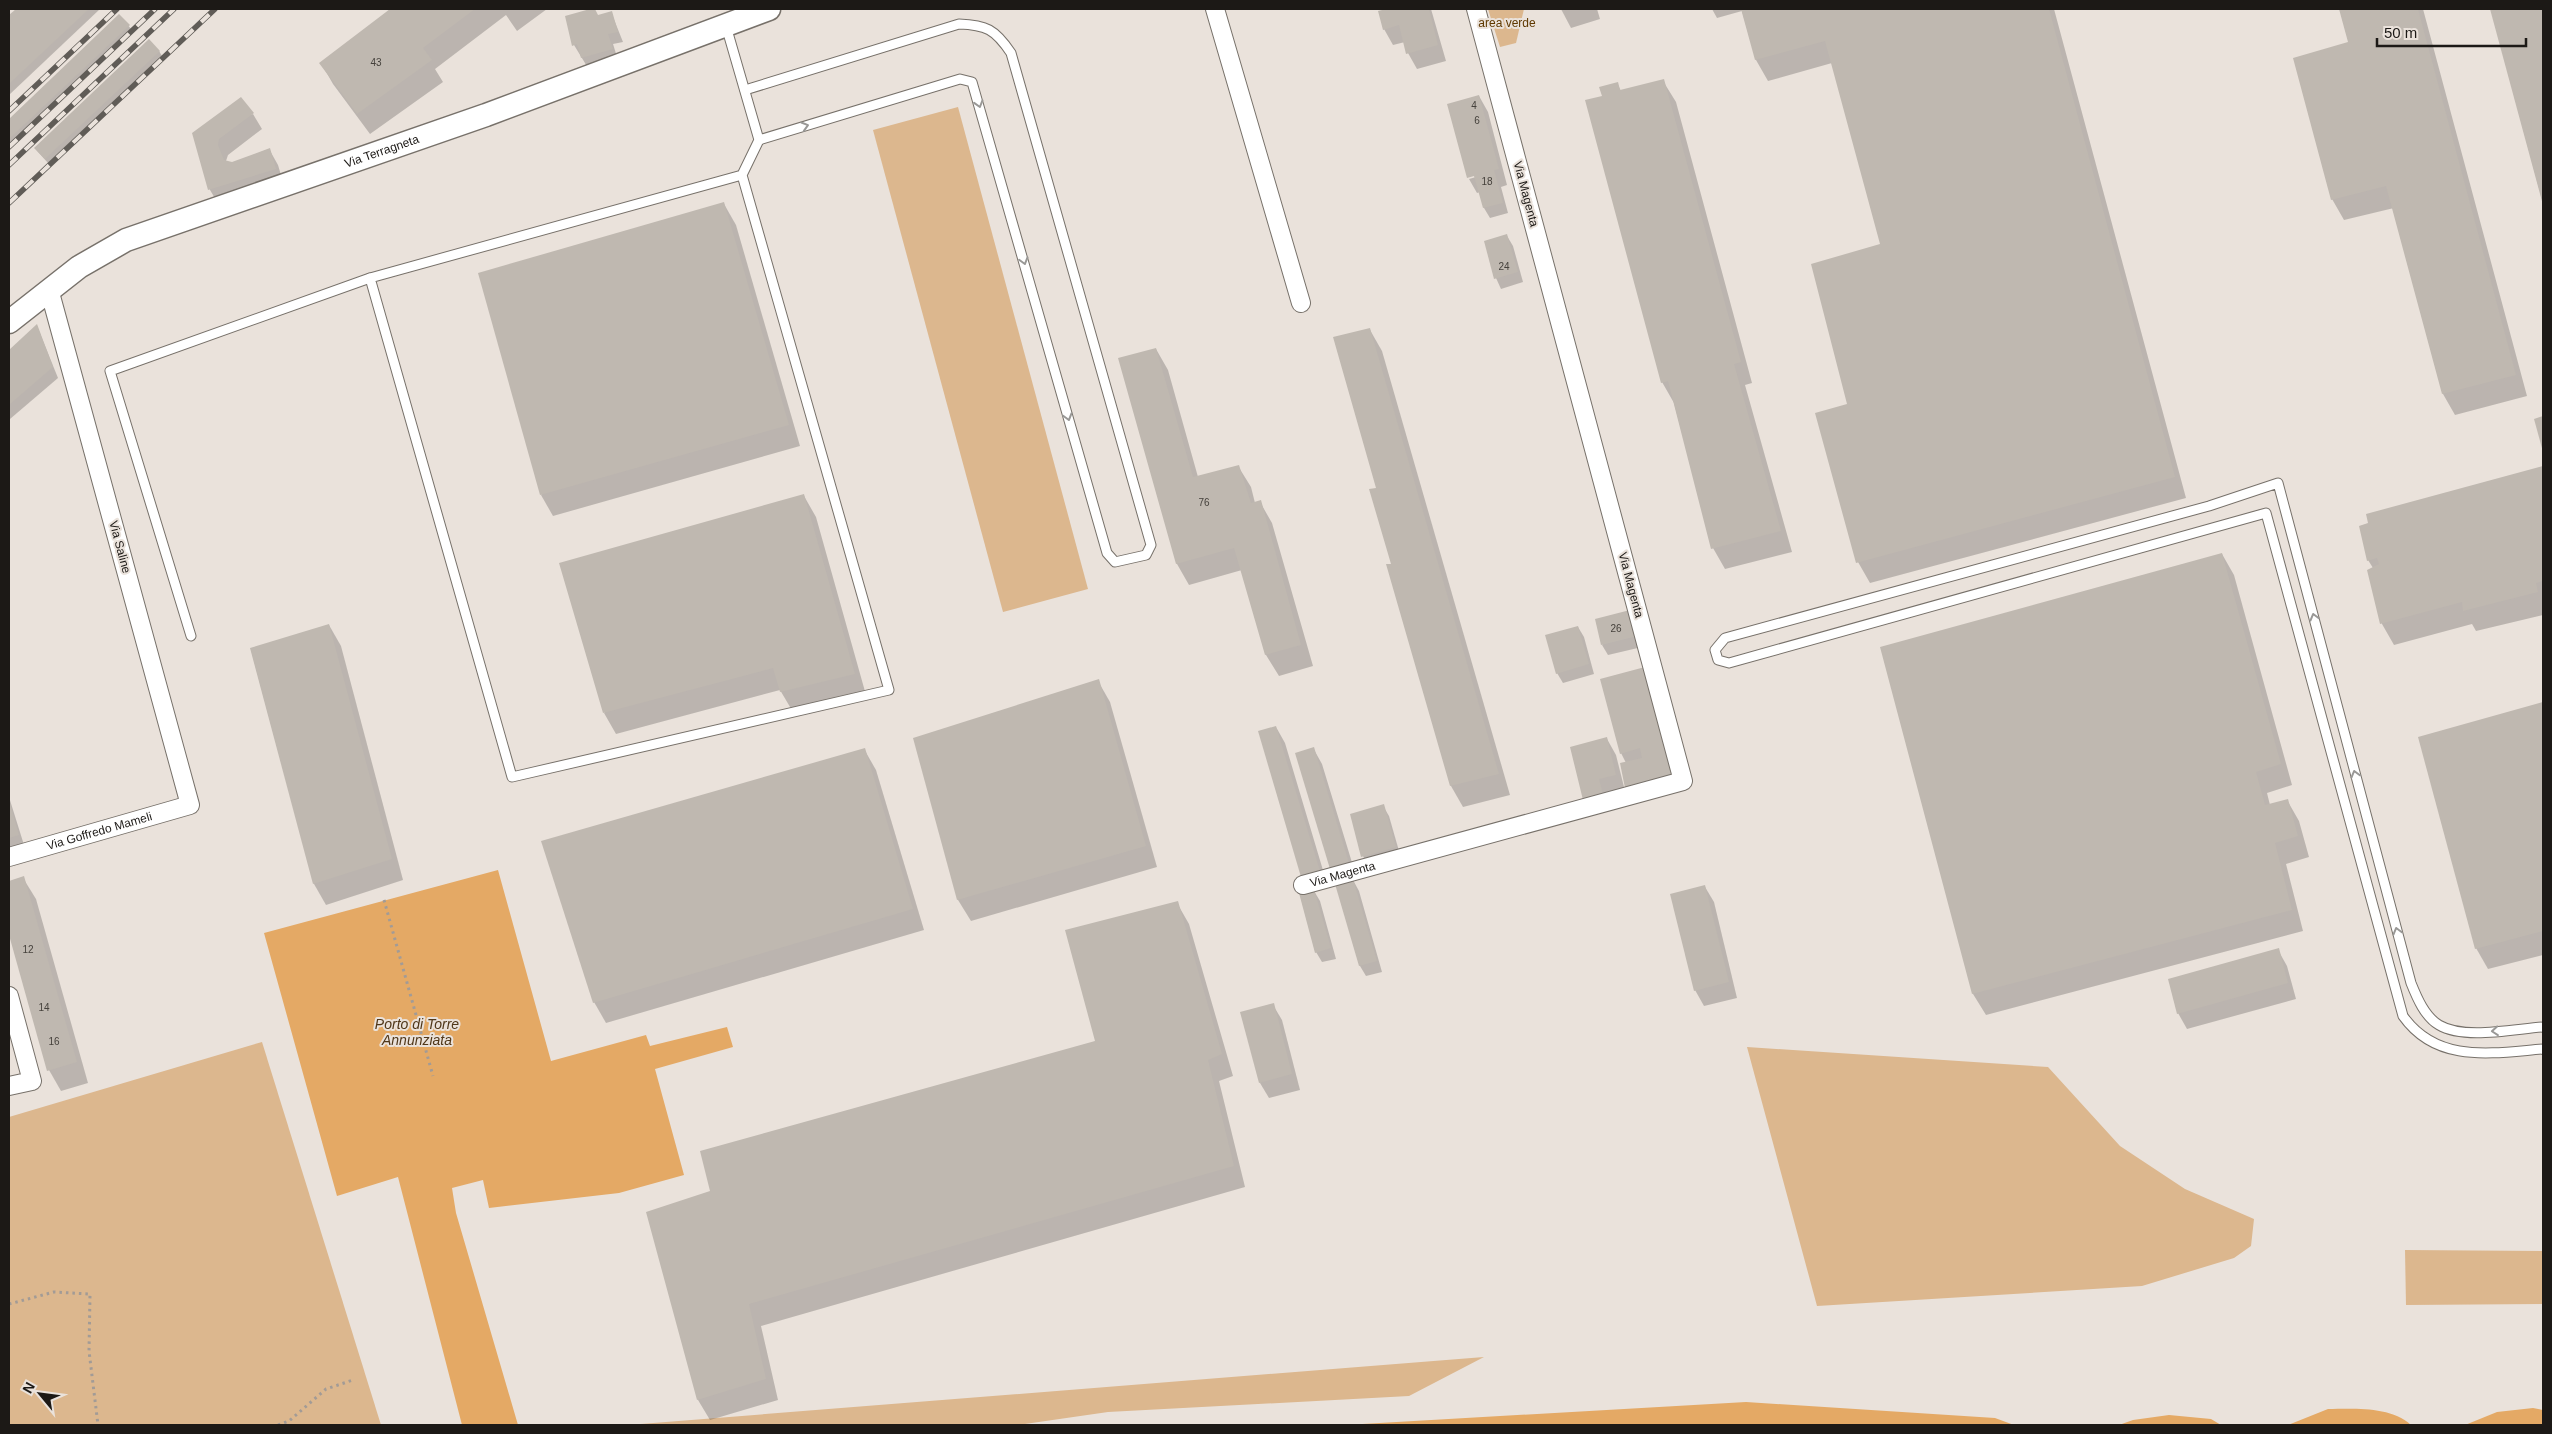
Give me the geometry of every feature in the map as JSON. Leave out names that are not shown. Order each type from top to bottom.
[{"type":"street","name":"Via Terragneta","points":[[9,322],[49,289],[102,252],[126,240],[486,115],[769,9]]},
{"type":"street","points":[[1215,9],[1302,302]]},
{"type":"street","name":"Via Magenta","points":[[1303,886],[1683,782],[1476,9]]},
{"type":"street","name":"Via Saline","points":[[49,289],[190,805]]},
{"type":"street","name":"Via Goffredo Mameli","points":[[9,857],[190,805]]},
{"type":"street","points":[[9,996],[32,1081],[9,1086]]},
{"type":"lane","points":[[745,90],[959,24],[981,25],[1000,36],[1011,52],[1151,545],[1146,555],[1115,562],[1107,553],[972,82],[960,78],[759,140]]},
{"type":"lane","points":[[370,278],[512,777],[889,690],[742,176],[759,140],[726,26]]},
{"type":"lane","points":[[191,636],[110,371],[370,278],[742,176]]},
{"type":"lane","points":[[2543,1027],[2467,1033],[2438,1025],[2421,1006],[2411,984],[2278,483],[2209,506],[1725,638],[1715,650],[1718,660],[1729,663],[2266,514],[2403,1016],[2413,1031],[2434,1044],[2460,1053],[2543,1049]]},
{"type":"path","points":[[384,900],[433,1076]]},
{"type":"path","points":[[9,1304],[54,1292],[90,1294],[89,1351],[98,1425]]},
{"type":"path","points":[[278,1425],[289,1421],[326,1390],[353,1380]]},
{"type":"green space","name":"area verde","points":[[1488,9],[1524,9],[1516,43],[1500,47]]},
{"type":"green space","points":[[958,107],[1088,589],[1003,612],[873,130]]},
{"type":"green space","points":[[262,1042],[381,1425],[9,1425],[9,1117]]},
{"type":"green space","points":[[1747,1047],[2048,1067],[2120,1146],[2185,1189],[2254,1219],[2251,1246],[2234,1258],[2142,1286],[1817,1306]]},
{"type":"green space","points":[[2405,1250],[2543,1251],[2543,1304],[2406,1305]]},
{"type":"green space","points":[[1484,1357],[1409,1396],[1108,1412],[1018,1425],[628,1425]]},
{"type":"water","name":"Porto di Torre Annunziata","points":[[498,870],[551,1061],[646,1035],[650,1046],[727,1027],[733,1047],[655,1069],[684,1175],[619,1193],[489,1208],[483,1180],[452,1188],[456,1213],[518,1425],[462,1425],[398,1177],[337,1196],[264,933]]},
{"type":"water","points":[[1746,1402],[1995,1418],[2014,1425],[1345,1425]]},
{"type":"water","points":[[2533,1408],[2543,1410],[2543,1425],[2465,1425],[2497,1412]]},
{"type":"water","points":[[2328,1409],[2360,1409],[2393,1414],[2411,1425],[2288,1425]]},
{"type":"water","points":[[2169,1415],[2211,1419],[2221,1425],[2119,1425],[2133,1420]]},
{"type":"building","points":[[16,9],[89,9],[9,84],[9,15]]},
{"type":"building","points":[[390,9],[475,9],[423,48],[432,60],[357,114],[319,63]]},
{"type":"building","points":[[595,9],[598,15],[612,11],[618,32],[608,34],[613,49],[581,58],[577,44],[572,46],[565,16]]},
{"type":"building","points":[[1386,9],[1429,9],[1438,45],[1406,54],[1399,25],[1383,30],[1378,11]]},
{"type":"building","points":[[1741,9],[2049,9],[2175,477],[1856,563],[1815,413],[1847,404],[1811,264],[1880,244],[1825,41],[1755,60]]},
{"type":"building","points":[[2339,9],[2418,9],[2516,375],[2442,394],[2386,186],[2331,200],[2293,58],[2348,42]]},
{"type":"building","points":[[2490,9],[2543,9],[2543,205]]},
{"type":"building","points":[[119,14],[130,25],[9,139],[9,119]]},
{"type":"building","points":[[149,39],[160,51],[45,159],[34,148]]},
{"type":"building","points":[[1664,79],[1741,362],[1734,364],[1781,531],[1711,549],[1668,381],[1661,383],[1585,100],[1602,96],[1599,87],[1618,82],[1620,90]]},
{"type":"building","points":[[1479,95],[1499,169],[1494,170],[1503,203],[1483,208],[1474,176],[1467,178],[1447,104]]},
{"type":"building","points":[[241,97],[254,113],[219,139],[218,145],[224,160],[232,162],[270,148],[276,169],[208,190],[192,133]]},
{"type":"building","points":[[724,202],[789,425],[540,495],[478,273]]},
{"type":"building","points":[[1507,234],[1518,272],[1494,279],[1484,241]]},
{"type":"building","points":[[37,324],[53,367],[9,405],[9,350]]},
{"type":"building","points":[[1370,328],[1499,774],[1450,786],[1386,564],[1391,564],[1369,489],[1376,488],[1333,337]]},
{"type":"building","points":[[1156,348],[1193,477],[1239,465],[1251,503],[1261,500],[1301,645],[1265,655],[1234,548],[1176,564],[1118,358]]},
{"type":"building","points":[[2543,416],[2543,452],[2534,419]]},
{"type":"building","points":[[2543,466],[2543,581],[2536,583],[2538,592],[2463,611],[2462,602],[2380,624],[2367,570],[2379,564],[2377,558],[2367,561],[2359,526],[2368,523],[2366,514]]},
{"type":"building","points":[[804,494],[855,674],[780,692],[773,668],[603,713],[559,563]]},
{"type":"building","points":[[2222,553],[2281,764],[2256,772],[2265,805],[2288,799],[2298,836],[2275,843],[2292,910],[1972,994],[1880,647]]},
{"type":"building","points":[[1630,610],[1637,636],[1601,645],[1595,619]]},
{"type":"building","points":[[329,624],[392,859],[313,884],[250,648]]},
{"type":"building","points":[[1578,626],[1589,664],[1556,674],[1545,635]]},
{"type":"building","points":[[1645,667],[1675,776],[1625,788],[1620,763],[1642,758],[1640,748],[1620,754],[1600,679]]},
{"type":"building","points":[[1099,679],[1146,846],[957,900],[913,738]]},
{"type":"building","points":[[2543,702],[2543,931],[2475,949],[2418,737]]},
{"type":"building","points":[[1276,726],[1320,871],[1301,877],[1258,731]]},
{"type":"building","points":[[1607,737],[1616,775],[1599,779],[1603,794],[1583,800],[1570,747]]},
{"type":"building","points":[[1314,747],[1349,863],[1330,869],[1295,753]]},
{"type":"building","points":[[865,748],[913,909],[593,1003],[541,841]]},
{"type":"building","points":[[9,800],[19,835],[9,838]]},
{"type":"building","points":[[1384,804],[1396,847],[1361,857],[1350,814]]},
{"type":"building","points":[[24,876],[77,1062],[47,1071],[9,935],[9,881]]},
{"type":"building","points":[[1353,879],[1377,961],[1359,966],[1335,884]]},
{"type":"building","points":[[1705,885],[1729,982],[1694,991],[1670,894]]},
{"type":"building","points":[[1314,889],[1331,948],[1315,953],[1299,893]]},
{"type":"building","points":[[1178,901],[1222,1054],[1208,1060],[1234,1166],[749,1304],[766,1379],[697,1400],[646,1212],[710,1191],[700,1151],[1095,1041],[1065,930]]},
{"type":"building","points":[[2279,948],[2288,983],[2177,1014],[2168,979]]},
{"type":"building","points":[[1274,1003],[1292,1074],[1259,1083],[1240,1012]]},
{"type":"railway","points":[[9,111],[117,9]]},
{"type":"railway","points":[[9,147],[155,9]]},
{"type":"railway","points":[[9,165],[174,9]]},
{"type":"railway","points":[[9,203],[215,9]]}]
